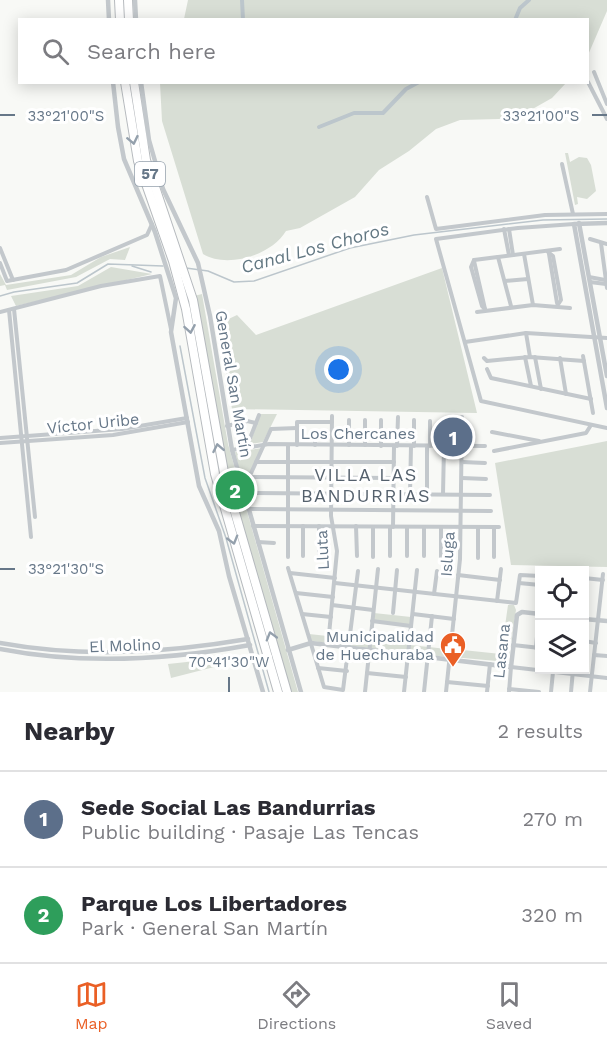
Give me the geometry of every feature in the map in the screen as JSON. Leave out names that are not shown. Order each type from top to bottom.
[{"type":"highway","points":[[119,0],[120,18]]},
{"type":"highway","points":[[128,0],[129,18]]},
{"type":"highway","name":"57","points":[[125,84],[131,133],[139,168],[189,323],[215,474],[278,692]]},
{"type":"highway","name":"57","points":[[134,84],[146,160],[186,273],[198,324],[222,466],[287,692]]},
{"type":"street","points":[[108,0],[109,18]]},
{"type":"street","points":[[135,0],[136,18]]},
{"type":"street","points":[[594,72],[607,104]]},
{"type":"street","points":[[114,84],[123,154],[158,240],[169,261]]},
{"type":"street","name":"General San Martín","points":[[141,84],[149,140],[163,189],[198,263],[213,334],[226,426],[247,509],[301,692]]},
{"type":"street","points":[[589,84],[607,119]]},
{"type":"street","points":[[562,164],[573,214]]},
{"type":"street","points":[[427,197],[436,229],[518,218],[607,214]]},
{"type":"street","points":[[147,236],[152,224]]},
{"type":"street","points":[[576,224],[597,337],[607,408]]},
{"type":"street","points":[[607,224],[506,229],[436,239],[482,402],[607,428]]},
{"type":"street","points":[[506,229],[511,255]]},
{"type":"street","points":[[0,263],[7,281],[66,270],[147,236],[158,240]]},
{"type":"street","points":[[590,239],[607,243]]},
{"type":"street","points":[[590,280],[606,284],[601,243]]},
{"type":"street","points":[[0,248],[13,280]]},
{"type":"street","points":[[485,309],[474,260],[560,249]]},
{"type":"street","points":[[547,251],[555,278],[557,306]]},
{"type":"street","points":[[524,254],[533,305]]},
{"type":"street","points":[[582,254],[590,280],[591,306]]},
{"type":"street","points":[[498,257],[511,306]]},
{"type":"street","points":[[171,332],[177,300],[172,272]]},
{"type":"street","points":[[0,312],[101,286],[160,276],[199,486],[219,531],[263,692]]},
{"type":"street","points":[[505,281],[528,279]]},
{"type":"street","points":[[477,312],[485,309],[533,305],[570,308]]},
{"type":"street","points":[[12,309],[18,344],[27,436],[24,442],[31,537]]},
{"type":"street","points":[[12,309],[12,345],[21,436],[24,442],[35,518]]},
{"type":"street","points":[[465,342],[526,333],[607,338]]},
{"type":"street","points":[[526,333],[531,386]]},
{"type":"street","points":[[12,345],[18,344]]},
{"type":"street","points":[[530,357],[541,388]]},
{"type":"street","points":[[484,358],[487,361],[530,357],[584,358],[593,413]]},
{"type":"street","points":[[560,358],[566,394]]},
{"type":"street","points":[[602,367],[607,376]]},
{"type":"street","points":[[487,369],[491,378],[591,399]]},
{"type":"street","points":[[247,447],[259,415]]},
{"type":"street","name":"Lluta","points":[[328,645],[335,578],[336,540],[331,510],[332,416]]},
{"type":"street","points":[[390,556],[398,417]]},
{"type":"street","name":"Isluga","points":[[446,692],[461,527],[462,417]]},
{"type":"street","name":"Víctor Uribe","points":[[0,444],[113,432],[188,420]]},
{"type":"street","points":[[349,420],[349,445]]},
{"type":"street","points":[[365,420],[365,445]]},
{"type":"street","points":[[381,420],[381,446]]},
{"type":"street","points":[[410,494],[414,420]]},
{"type":"street","points":[[444,494],[446,420]]},
{"type":"street","points":[[226,426],[248,421],[256,423]]},
{"type":"street","points":[[427,494],[430,421]]},
{"type":"street","points":[[297,445],[297,422],[332,422]]},
{"type":"street","points":[[494,452],[586,434],[591,425]]},
{"type":"street","points":[[297,429],[270,429],[243,493],[490,495]]},
{"type":"street","name":"Víctor Uribe","points":[[0,438],[113,432]]},
{"type":"street","points":[[315,432],[315,445]]},
{"type":"street","points":[[492,432],[543,442]]},
{"type":"street","name":"Los Chercanes","points":[[232,450],[264,445],[485,446]]},
{"type":"street","points":[[288,445],[288,557]]},
{"type":"street","points":[[256,462],[394,462]]},
{"type":"street","points":[[462,462],[485,463]]},
{"type":"street","points":[[249,477],[394,478]]},
{"type":"street","points":[[462,478],[486,479]]},
{"type":"street","points":[[27,501],[33,501]]},
{"type":"street","points":[[247,509],[491,511]]},
{"type":"street","points":[[252,526],[497,527],[494,557]]},
{"type":"street","points":[[303,526],[303,556]]},
{"type":"street","points":[[319,526],[319,556]]},
{"type":"street","points":[[357,526],[357,556]]},
{"type":"street","points":[[373,527],[373,557]]},
{"type":"street","points":[[407,527],[407,556]]},
{"type":"street","points":[[424,527],[424,556]]},
{"type":"street","points":[[441,527],[441,557]]},
{"type":"street","points":[[478,527],[478,558]]},
{"type":"street","points":[[257,543],[274,543]]},
{"type":"street","points":[[364,692],[378,569]]},
{"type":"street","points":[[334,583],[497,601],[501,569]]},
{"type":"street","points":[[393,613],[397,570]]},
{"type":"street","points":[[404,692],[417,570]]},
{"type":"street","points":[[335,578],[289,571],[324,687],[344,690],[358,571]]},
{"type":"street","points":[[434,594],[437,571]]},
{"type":"street","points":[[590,692],[603,574]]},
{"type":"street","points":[[458,575],[500,580]]},
{"type":"street","name":"Lasana","points":[[497,601],[516,603],[520,575],[535,576]]},
{"type":"street","points":[[589,578],[603,580]]},
{"type":"street","points":[[519,583],[535,585]]},
{"type":"street","points":[[601,591],[607,592]]},
{"type":"street","points":[[296,593],[333,597]]},
{"type":"street","points":[[332,605],[373,610]]},
{"type":"street","name":"Lasana","points":[[509,690],[518,613],[535,614]]},
{"type":"street","points":[[302,614],[331,617]]},
{"type":"street","points":[[412,614],[454,619]]},
{"type":"street","points":[[424,692],[432,616]]},
{"type":"street","points":[[589,619],[607,621]]},
{"type":"street","points":[[372,621],[411,626]]},
{"type":"street","name":"El Molino","points":[[0,643],[59,652],[157,651],[248,639]]},
{"type":"street","points":[[589,642],[596,643]]},
{"type":"street","points":[[219,650],[221,643]]},
{"type":"street","points":[[288,650],[310,644],[328,645],[535,669]]},
{"type":"street","name":"El Molino","points":[[0,650],[57,659],[156,657],[250,645]]},
{"type":"street","points":[[513,645],[535,648]]},
{"type":"street","points":[[57,659],[59,652]]},
{"type":"street","points":[[594,655],[607,656]]},
{"type":"street","points":[[487,692],[490,664]]},
{"type":"street","points":[[318,668],[347,671]]},
{"type":"street","points":[[367,673],[406,677]]},
{"type":"street","points":[[551,692],[553,674]]},
{"type":"street","points":[[571,692],[573,674]]},
{"type":"street","points":[[582,674],[607,678]]},
{"type":"street","points":[[447,682],[488,686]]},
{"type":"street","points":[[509,690],[539,692]]},
{"type":"shaded area","points":[[188,0],[607,0],[607,11],[589,53],[589,18],[184,18]]},
{"type":"shaded area","points":[[160,84],[565,84],[552,98],[522,115],[499,119],[460,120],[436,129],[409,151],[379,170],[355,197],[300,228],[286,231],[270,247],[260,253],[236,260],[213,258],[203,254],[162,121]]},
{"type":"shaded area","points":[[565,153],[568,153],[570,162],[579,157],[587,158],[591,165],[596,191],[587,199],[577,197],[578,204],[575,205]]},
{"type":"shaded area","points":[[130,247],[125,260],[110,259],[76,277],[7,290],[5,285],[0,286],[0,274],[6,285],[71,275],[101,257]]},
{"type":"shaded area","points":[[111,267],[152,274],[16,306],[11,296],[78,286]]},
{"type":"shaded area","points":[[442,268],[477,413],[232,409],[218,324],[237,315],[256,335]]},
{"type":"shaded area","points":[[202,294],[228,444],[298,692],[290,692],[229,484],[194,296]]},
{"type":"shaded area","points":[[260,414],[277,414],[263,442],[250,444]]},
{"type":"shaded area","points":[[447,417],[460,417],[459,443],[447,441]]},
{"type":"shaded area","points":[[607,441],[607,567],[511,565],[495,463]]},
{"type":"shaded area","points":[[262,448],[243,487],[235,452]]},
{"type":"shaded area","points":[[508,605],[514,605],[516,610],[508,662],[452,657],[453,649],[501,654]]},
{"type":"shaded area","points":[[374,613],[411,617],[410,625],[373,621]]},
{"type":"shaded area","points":[[309,634],[447,649],[446,657],[311,641]]},
{"type":"shaded area","points":[[224,658],[226,664],[171,678],[168,664]]},
{"type":"waterway","points":[[242,0],[243,18]]},
{"type":"waterway","points":[[516,18],[520,8],[529,0]]},
{"type":"waterway","points":[[319,127],[354,113],[383,113],[406,89],[415,84]]},
{"type":"waterway","name":"Canal Los Choros","points":[[186,268],[208,271],[234,282],[254,281],[350,248],[414,235],[543,220],[607,219]]},
{"type":"waterway","name":"Canal Los Choros","points":[[0,296],[77,283],[108,264],[163,266]]},
{"type":"waterway","name":"Canal Los Choros","points":[[132,266],[151,272]]},
{"type":"waterway","points":[[180,346],[205,478],[226,538],[269,692]]},
{"type":"place","name":"Sede Social Las Bandurrias","points":[[453,437]]},
{"type":"place","name":"Parque Los Libertadores","points":[[235,490]]},
{"type":"place","name":"Municipalidad de Huechuraba","points":[[453,668]]},
{"type":"district","name":"VILLA LAS BANDURRIAS","points":[[366,485]]}]
